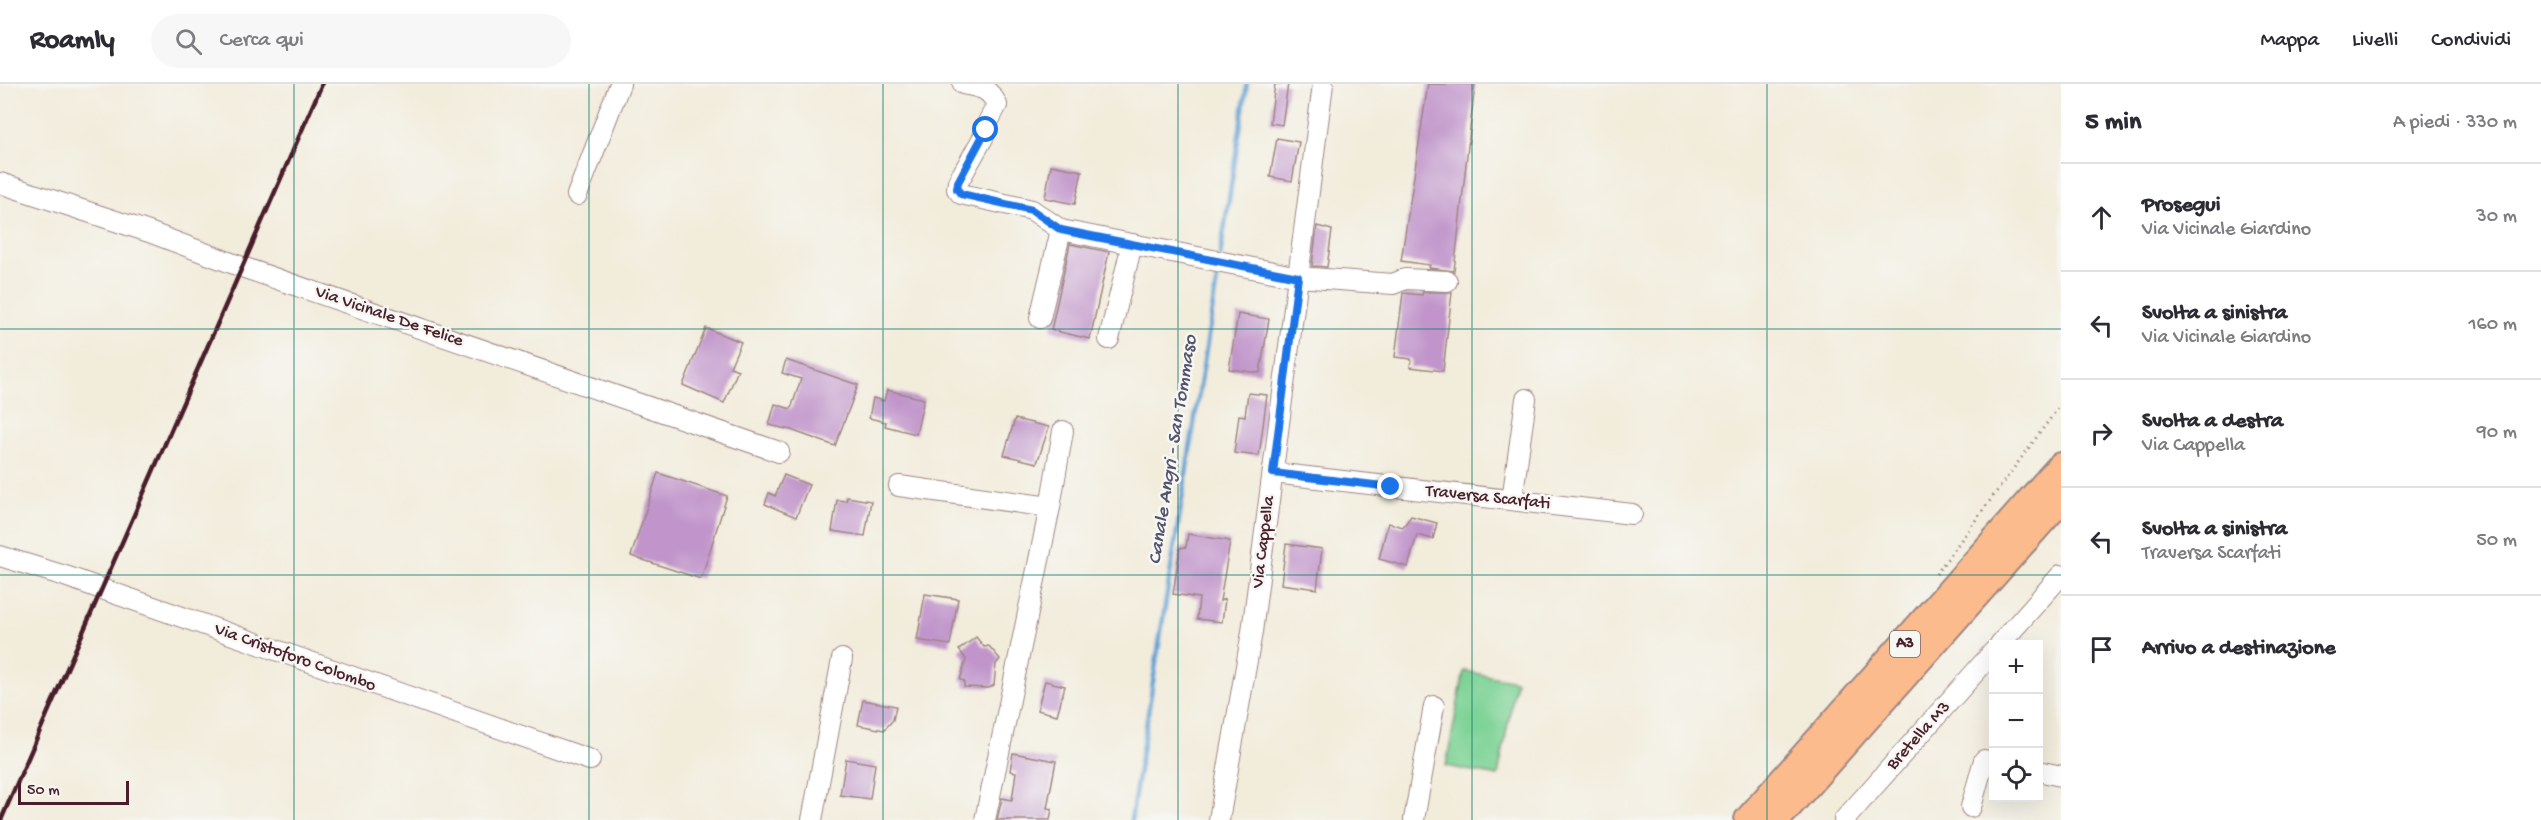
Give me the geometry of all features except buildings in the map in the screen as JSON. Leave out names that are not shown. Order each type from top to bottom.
[{"type":"highway","name":"A3","points":[[1749,820],[2061,467]]},
{"type":"highway","name":"A3","points":[[1775,820],[2061,498]]},
{"type":"street","points":[[577,195],[620,84]]},
{"type":"street","points":[[963,84],[988,90],[997,105],[987,124],[984,136],[958,182],[957,189],[961,194],[1032,210],[1061,230],[1298,277],[1393,284],[1406,279],[1447,281]]},
{"type":"street","name":"Via Cappella","points":[[1219,820],[1252,632],[1323,84]]},
{"type":"street","name":"Via Vicinale De Felice","points":[[0,183],[149,232],[242,267],[779,452]]},
{"type":"street","points":[[1040,318],[1061,230]]},
{"type":"street","points":[[1109,339],[1132,244]]},
{"type":"street","points":[[1512,500],[1526,399]]},
{"type":"street","points":[[985,820],[1050,507],[1063,431]]},
{"type":"street","name":"Traversa Scarfati","points":[[1273,473],[1632,514]]},
{"type":"street","points":[[899,486],[1050,507]]},
{"type":"street","name":"Via Cristoforo Colombo","points":[[0,556],[65,576],[590,760]]},
{"type":"street","points":[[2004,640],[2061,575]]},
{"type":"street","name":"Bretella M3","points":[[1844,820],[1989,657]]},
{"type":"street","points":[[812,820],[842,659]]},
{"type":"street","points":[[1414,820],[1434,706]]},
{"type":"street","points":[[1971,807],[1984,760],[1989,761]]},
{"type":"street","points":[[2043,772],[2061,776]]},
{"type":"path","points":[[1930,581],[2061,404]]},
{"type":"green space","points":[[1464,671],[1516,681],[1498,776],[1446,766]]},
{"type":"waterway","name":"Canale Angri - San Tommaso","points":[[1220,256],[1247,84]]},
{"type":"waterway","name":"Canale Angri - San Tommaso","points":[[1131,820],[1219,267]]},
{"type":"railway","points":[[1,820],[322,84]]},
{"type":"route","points":[[986,130],[958,182],[957,189],[961,194],[1032,210],[1061,230],[1298,277],[1273,473],[1391,487]]}]
